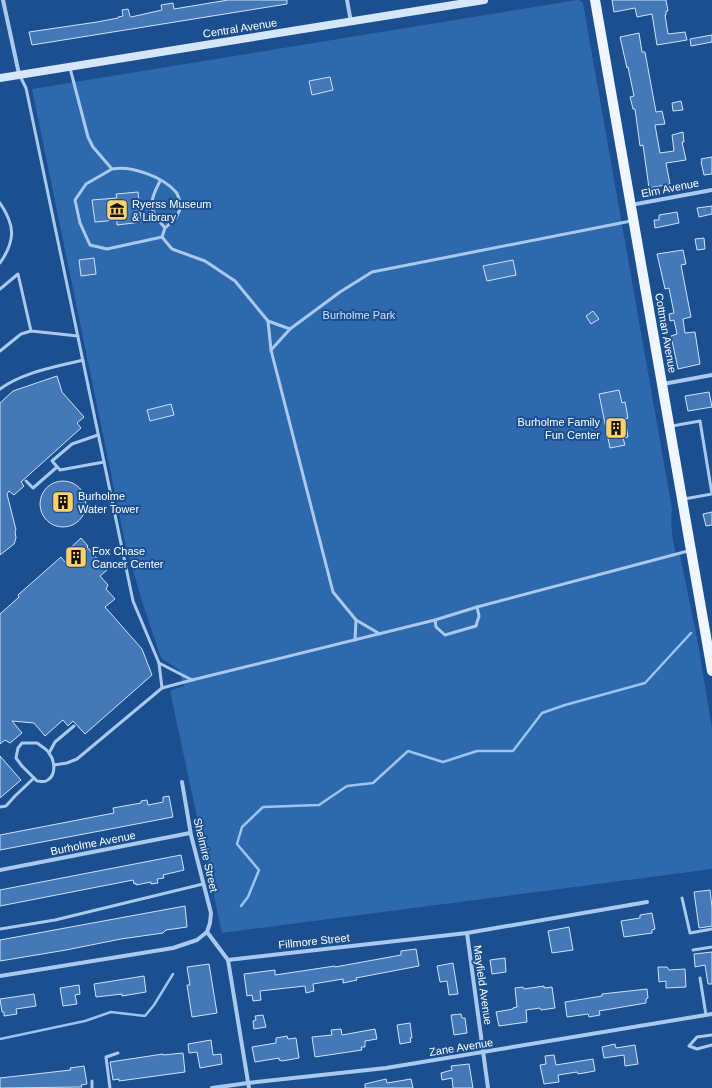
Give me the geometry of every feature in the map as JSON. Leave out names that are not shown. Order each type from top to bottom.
[{"type":"main road","name":"Central Avenue","points":[[0,78],[484,0]]},
{"type":"main road","name":"Cottman Avenue","points":[[595,0],[682,499],[708,626],[712,671]]},
{"type":"street","points":[[3,0],[19,74]]},
{"type":"street","points":[[347,0],[351,22]]},
{"type":"street","name":"Elm Avenue","points":[[631,205],[712,190]]},
{"type":"street","points":[[662,384],[712,375]]},
{"type":"street","name":"Shelmire Street","points":[[182,782],[190,833],[211,913],[210,924],[207,932]]},
{"type":"street","name":"Burholme Avenue","points":[[0,870],[190,833]]},
{"type":"street","name":"Fillmore Street","points":[[228,960],[467,933],[647,902]]},
{"type":"street","points":[[0,976],[173,948],[198,940],[207,932],[228,960],[249,1088]]},
{"type":"street","name":"Mayfield Avenue","points":[[467,933],[488,1088]]},
{"type":"street","name":"Zane Avenue","points":[[212,1088],[386,1068],[712,1014]]},
{"type":"lane","points":[[69,66],[88,136],[93,147],[112,169]]},
{"type":"lane","points":[[19,74],[26,88],[133,600],[159,663],[162,688]]},
{"type":"lane","points":[[112,169],[133,169],[160,181],[177,194],[181,207],[176,218],[165,228],[162,237],[107,249],[90,245],[80,223],[75,200],[86,184],[112,169]]},
{"type":"lane","points":[[160,181],[152,195],[151,207],[154,216],[165,228]]},
{"type":"lane","points":[[0,203],[12,225],[12,237],[5,255],[0,262]]},
{"type":"lane","points":[[271,350],[290,329],[340,292],[372,272],[634,220]]},
{"type":"lane","points":[[162,237],[172,249],[205,261],[236,281],[268,321],[290,329]]},
{"type":"lane","points":[[0,289],[18,274],[31,331]]},
{"type":"lane","points":[[268,321],[271,350],[333,592],[356,620],[380,634]]},
{"type":"lane","points":[[0,351],[21,334],[31,331],[78,336]]},
{"type":"lane","points":[[0,389],[10,382],[43,370],[83,360]]},
{"type":"lane","points":[[670,426],[700,421],[712,494],[682,499]]},
{"type":"lane","points":[[98,435],[72,444],[52,461],[60,470],[104,462]]},
{"type":"lane","points":[[26,481],[33,488],[57,467]]},
{"type":"lane","points":[[54,765],[67,763],[77,758],[162,688],[434,620],[477,607],[692,550]]},
{"type":"lane","points":[[434,620],[436,627],[444,635],[476,626],[479,616],[477,607]]},
{"type":"lane","points":[[355,640],[356,620]]},
{"type":"lane","points":[[159,663],[192,680]]},
{"type":"lane","points":[[49,753],[56,742],[74,726]]},
{"type":"lane","points":[[22,743],[37,743],[49,753],[54,765],[52,776],[46,781],[37,781],[16,758],[18,748],[22,743]]},
{"type":"lane","points":[[0,807],[6,806],[34,778]]},
{"type":"lane","points":[[0,929],[55,920],[203,884]]},
{"type":"lane","points":[[682,898],[690,933],[712,930]]},
{"type":"lane","points":[[694,950],[712,947]]},
{"type":"lane","points":[[700,978],[706,1015]]},
{"type":"lane","points":[[712,1035],[697,1037],[689,1046],[697,1049],[712,1045]]},
{"type":"lane","points":[[110,1088],[106,1056],[118,1053]]},
{"type":"lane","points":[[92,1081],[92,1088]]},
{"type":"green space","name":"Burholme Park","points":[[577,0],[583,3],[672,509],[672,527],[676,556],[680,555],[697,638],[712,728],[712,869],[222,933],[170,691],[184,686],[179,670],[161,658],[141,598],[125,542],[32,89]]},
{"type":"building","points":[[228,0],[287,0],[287,4],[32,45],[29,32],[118,18],[123,16],[122,10],[128,9],[131,17],[162,10],[161,5],[173,3],[174,9]]},
{"type":"building","points":[[612,0],[666,0],[668,11],[666,11],[665,15],[668,34],[685,32],[687,40],[657,45],[652,14],[637,17],[635,8],[614,12]]},
{"type":"building","points":[[639,33],[642,52],[645,52],[656,112],[662,111],[665,124],[655,125],[660,153],[674,151],[672,135],[683,132],[684,142],[682,142],[686,160],[666,163],[670,184],[649,188],[643,145],[640,146],[635,109],[633,109],[630,97],[634,96],[620,37]]},
{"type":"building","points":[[712,35],[712,42],[691,46],[690,39]]},
{"type":"building","points":[[330,77],[333,90],[312,95],[309,81]]},
{"type":"building","points":[[681,101],[683,110],[673,111],[672,103]]},
{"type":"building","points":[[712,157],[712,174],[704,175],[701,159]]},
{"type":"building","name":"Ryerss Museum & Library","points":[[138,192],[141,222],[117,225],[117,220],[95,222],[92,200],[117,198],[116,194]]},
{"type":"building","points":[[712,206],[712,214],[699,217],[697,208]]},
{"type":"building","points":[[677,212],[679,223],[655,228],[654,220],[659,220],[659,215]]},
{"type":"building","points":[[704,238],[705,249],[697,250],[695,239]]},
{"type":"building","points":[[683,250],[686,264],[681,265],[691,317],[683,319],[685,333],[695,332],[700,364],[678,369],[671,336],[677,334],[674,320],[670,321],[669,314],[674,313],[669,288],[665,289],[657,254]]},
{"type":"building","points":[[94,258],[96,274],[81,276],[79,260]]},
{"type":"building","points":[[513,260],[516,275],[487,281],[483,266]]},
{"type":"building","points":[[593,311],[599,319],[591,324],[586,316]]},
{"type":"building","points":[[57,376],[62,392],[84,417],[77,423],[81,428],[21,482],[24,486],[14,495],[9,491],[7,494],[16,530],[16,538],[14,544],[0,555],[0,403],[13,391]]},
{"type":"building","name":"Burholme Family Fun Center","points":[[619,390],[622,403],[625,402],[626,407],[628,418],[625,419],[628,437],[623,438],[625,445],[610,448],[599,394]]},
{"type":"building","points":[[709,392],[712,407],[688,411],[685,396]]},
{"type":"building","points":[[171,404],[174,415],[150,421],[147,410]]},
{"type":"building","name":"Burholme Water Tower","points":[[63,481],[76,485],[82,491],[86,504],[82,517],[76,523],[63,527],[50,523],[44,517],[40,504],[44,491],[50,485]]},
{"type":"building","points":[[712,512],[712,525],[706,526],[703,514]]},
{"type":"building","name":"Fox Chase Cancer Center","points":[[81,538],[107,570],[100,576],[108,585],[106,589],[115,599],[105,607],[142,649],[152,675],[85,734],[73,721],[68,726],[63,720],[45,736],[34,723],[12,721],[22,733],[10,743],[5,740],[0,744],[0,614],[19,597],[18,595],[61,557],[65,562],[71,557],[67,551]]},
{"type":"building","points":[[0,756],[21,780],[0,798]]},
{"type":"building","points":[[169,796],[173,817],[0,850],[0,835],[114,813],[113,808],[141,803],[141,801],[147,800],[148,805],[163,802],[163,797]]},
{"type":"building","points":[[181,855],[184,870],[163,875],[164,878],[157,879],[158,883],[151,884],[151,882],[136,885],[136,883],[134,884],[133,880],[0,906],[0,890]]},
{"type":"building","points":[[710,890],[712,926],[699,928],[694,892]]},
{"type":"building","points":[[185,906],[187,927],[166,930],[163,933],[0,961],[0,940]]},
{"type":"building","points":[[652,913],[655,929],[652,930],[652,933],[624,937],[621,921],[640,918],[640,915]]},
{"type":"building","points":[[569,927],[573,950],[552,953],[548,931]]},
{"type":"building","points":[[416,949],[419,966],[356,978],[357,980],[343,983],[343,979],[313,984],[314,991],[306,993],[305,986],[260,991],[261,1000],[253,1001],[252,995],[247,996],[244,974],[275,970],[275,975],[335,967],[401,955],[401,951]]},
{"type":"building","points":[[712,952],[712,984],[708,984],[705,965],[695,967],[694,954]]},
{"type":"building","points":[[505,958],[506,972],[492,974],[490,960]]},
{"type":"building","points":[[453,963],[458,994],[449,995],[447,981],[440,982],[437,966]]},
{"type":"building","points":[[209,964],[217,1013],[192,1017],[187,985],[190,985],[187,967]]},
{"type":"building","points":[[658,967],[667,967],[669,970],[685,969],[686,987],[666,988],[666,981],[659,982]]},
{"type":"building","points":[[144,976],[146,992],[122,996],[122,994],[96,997],[94,984]]},
{"type":"building","points":[[79,985],[80,994],[75,995],[77,1004],[63,1006],[60,988]]},
{"type":"building","points":[[544,986],[544,988],[552,987],[555,1008],[526,1010],[527,1022],[499,1026],[496,1012],[517,1007],[515,988],[523,987],[524,989]]},
{"type":"building","points":[[647,989],[648,998],[646,999],[646,1003],[599,1011],[600,1015],[589,1017],[588,1014],[567,1017],[565,1002],[602,996],[602,994]]},
{"type":"building","points":[[34,994],[36,1006],[16,1009],[17,1014],[4,1016],[0,999]]},
{"type":"building","points":[[461,1014],[462,1018],[465,1018],[467,1033],[454,1035],[451,1015]]},
{"type":"building","points":[[263,1015],[266,1027],[254,1029],[253,1021],[256,1020],[255,1016]]},
{"type":"building","points":[[410,1023],[412,1038],[410,1038],[411,1042],[400,1044],[397,1025]]},
{"type":"building","points":[[341,1029],[342,1035],[375,1029],[377,1039],[365,1041],[365,1047],[361,1047],[362,1050],[315,1057],[312,1037],[332,1035],[331,1030]]},
{"type":"building","points":[[287,1036],[288,1039],[296,1038],[299,1058],[282,1061],[279,1060],[279,1058],[255,1062],[252,1047],[276,1043],[276,1038]]},
{"type":"building","points":[[211,1040],[213,1055],[221,1054],[222,1064],[200,1068],[197,1052],[189,1053],[188,1044]]},
{"type":"building","points":[[615,1044],[616,1048],[635,1045],[638,1064],[625,1066],[624,1055],[604,1058],[602,1047]]},
{"type":"building","points":[[183,1053],[185,1072],[119,1081],[119,1079],[113,1080],[110,1062],[163,1054]]},
{"type":"building","points":[[554,1055],[556,1065],[593,1059],[595,1071],[558,1075],[559,1082],[544,1084],[540,1065],[546,1064],[545,1056]]},
{"type":"building","points":[[469,1064],[473,1088],[453,1088],[452,1078],[442,1080],[441,1073],[452,1070],[451,1066]]},
{"type":"building","points":[[84,1066],[87,1084],[81,1085],[82,1087],[0,1088],[0,1078],[71,1070],[70,1068]]},
{"type":"building","points":[[386,1079],[387,1083],[411,1079],[413,1088],[365,1088],[365,1084]]},
{"type":"waterway","points":[[241,906],[248,897],[259,870],[237,844],[242,827],[263,807],[319,805],[347,786],[373,783],[408,751],[443,762],[477,751],[513,751],[542,713],[565,705],[645,683],[691,633]]},
{"type":"waterway","points":[[0,1039],[85,1021],[111,1012],[145,1016],[154,1005],[173,974]]},
{"type":"place","name":"Ryerss Museum & Library","points":[[117,210]]},
{"type":"place","name":"Burholme Family Fun Center","points":[[616,428]]},
{"type":"place","name":"Burholme Water Tower","points":[[63,502]]},
{"type":"place","name":"Fox Chase Cancer Center","points":[[76,557]]}]
